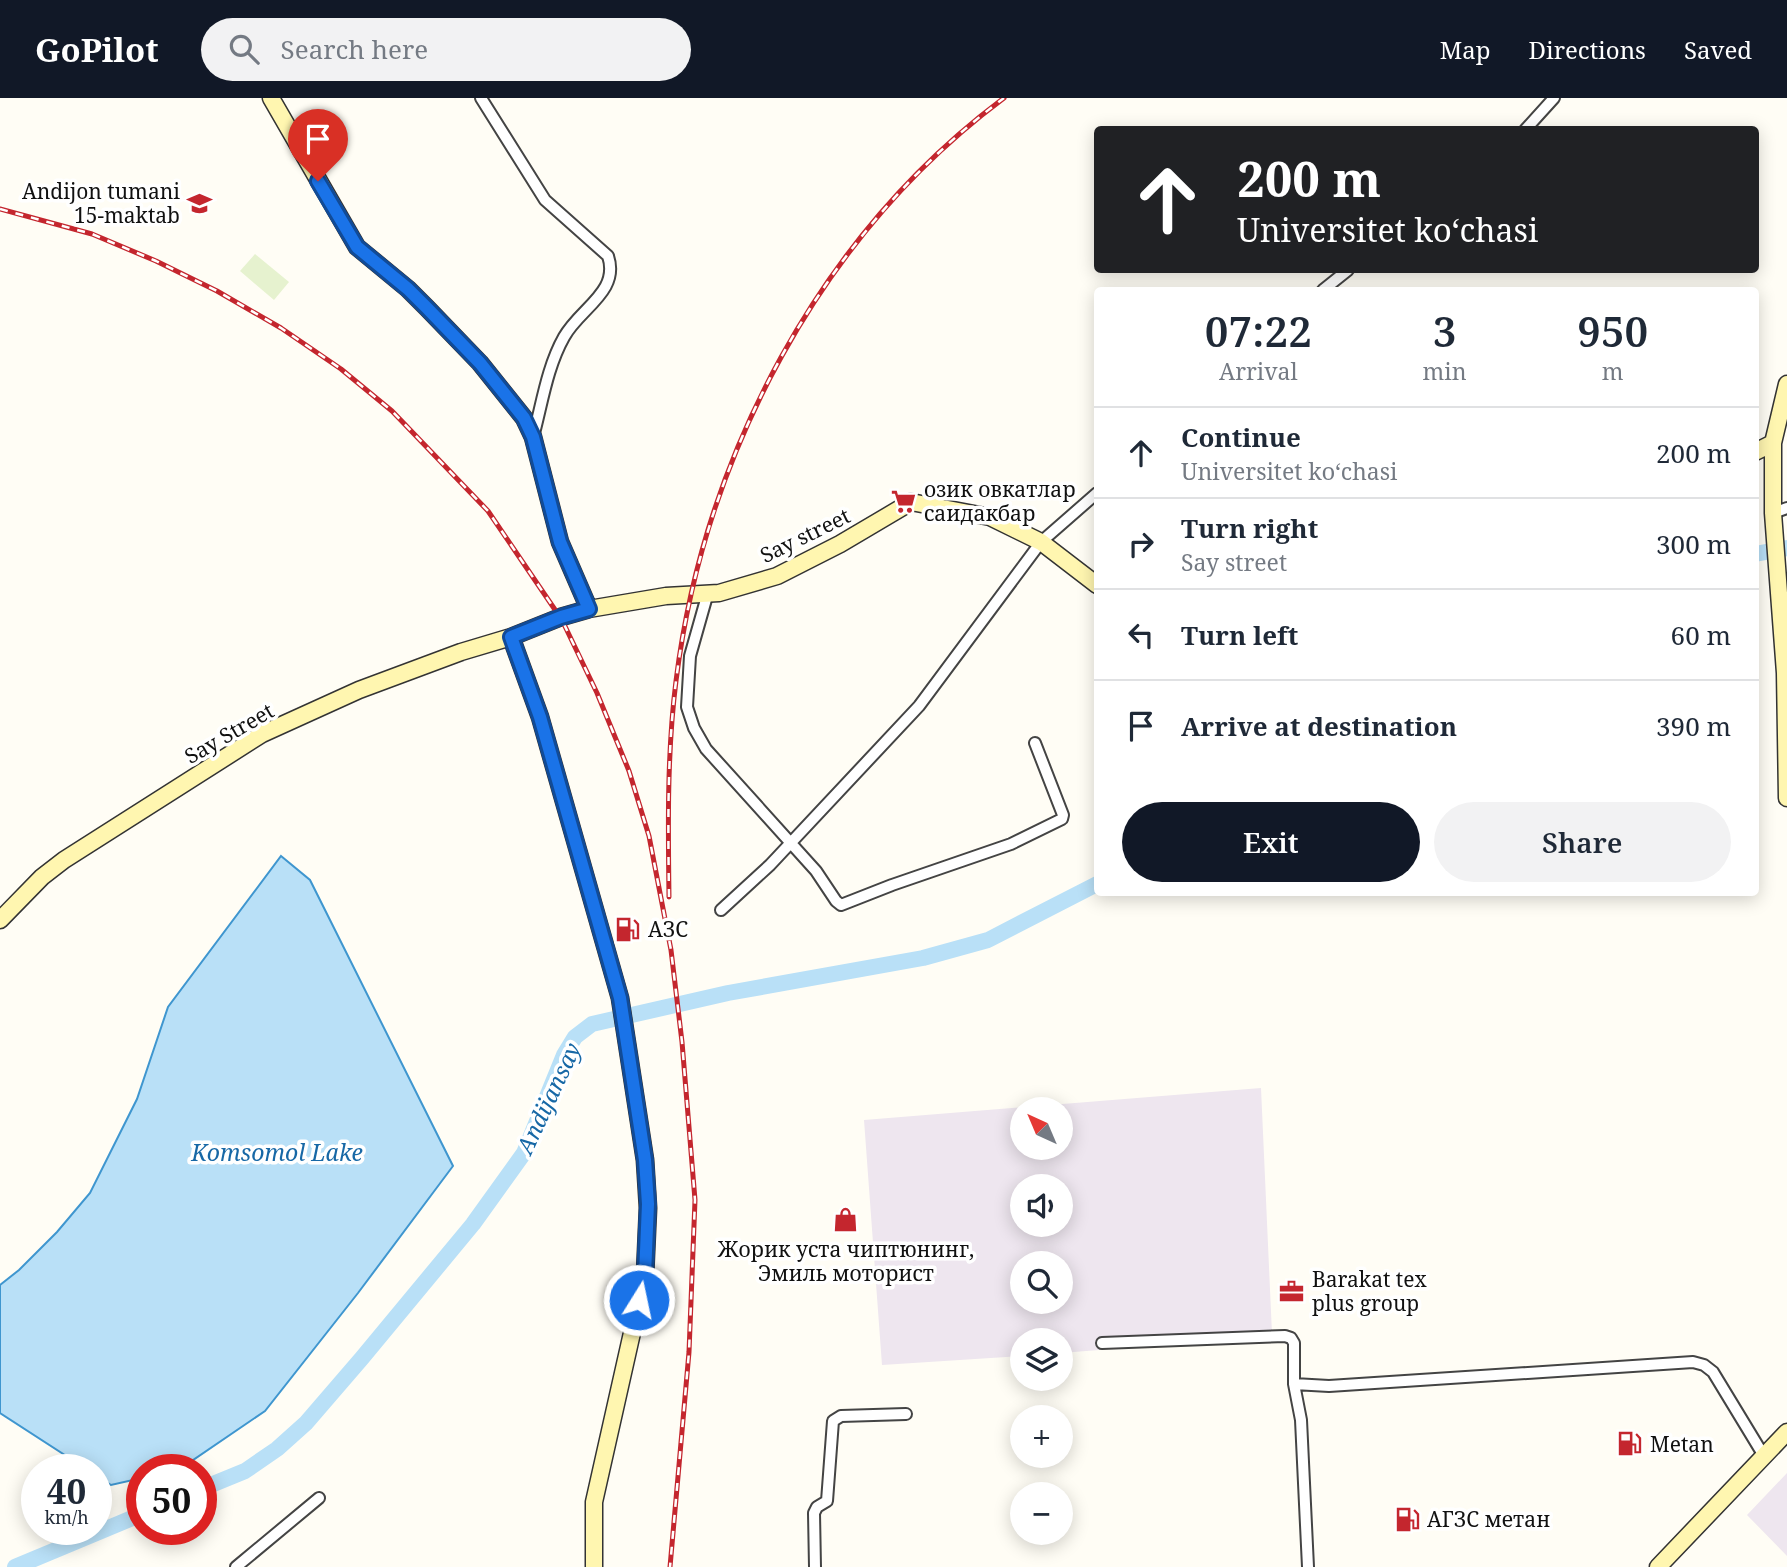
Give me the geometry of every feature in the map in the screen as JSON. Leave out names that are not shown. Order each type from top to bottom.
[{"type":"main road","points":[[271,98],[357,247],[408,289],[508,395],[533,437],[560,542],[589,609]]},
{"type":"main road","points":[[1787,384],[1773,443],[1778,516],[1778,583],[1785,673],[1787,798]]},
{"type":"main road","points":[[1759,450],[1773,443]]},
{"type":"main road","name":"Say street","points":[[511,637],[589,609],[666,596],[707,596],[776,576],[840,544],[911,502],[990,517],[1041,542],[1094,583]]},
{"type":"main road","points":[[511,637],[540,717],[620,998],[645,1160],[648,1208],[645,1275],[594,1502],[594,1567]]},
{"type":"main road","name":"Say Street","points":[[0,920],[42,877],[64,860],[262,734],[359,690],[461,652],[511,637]]},
{"type":"main road","points":[[1658,1567],[1787,1432]]},
{"type":"street","points":[[481,98],[545,200],[608,256],[612,268],[611,279],[605,289],[565,335],[550,374],[533,437]]},
{"type":"street","points":[[1529,126],[1554,98]]},
{"type":"street","points":[[1327,287],[1344,273]]},
{"type":"street","points":[[721,910],[790,844],[919,706],[1041,542],[1094,496]]},
{"type":"street","points":[[707,596],[690,656],[687,707],[691,718],[706,749],[816,871],[841,905],[1011,844],[1057,823],[1063,815],[1035,743]]},
{"type":"street","points":[[1102,1343],[1285,1336],[1291,1338],[1294,1343],[1294,1384],[1301,1420],[1308,1567]]},
{"type":"street","points":[[1294,1384],[1329,1386],[1693,1362],[1704,1364],[1713,1373],[1764,1455]]},
{"type":"street","points":[[815,1567],[814,1513],[817,1507],[827,1501],[833,1421],[841,1416],[906,1414]]},
{"type":"street","points":[[236,1567],[319,1498]]},
{"type":"shaded area","points":[[1261,1088],[1272,1334],[1099,1343],[1099,1350],[1073,1352],[1073,1328],[1010,1328],[1010,1357],[882,1365],[864,1120],[1010,1108],[1010,1160],[1073,1160],[1073,1103]]},
{"type":"shaded area","points":[[1787,1473],[1787,1556],[1747,1515]]},
{"type":"green space","points":[[255,254],[289,282],[274,300],[240,271]]},
{"type":"water","name":"Komsomol Lake","points":[[281,856],[310,880],[453,1166],[265,1411],[202,1454],[126,1454],[126,1482],[112,1485],[112,1454],[63,1454],[0,1413],[0,1285],[57,1232],[90,1193],[137,1099],[168,1007]]},
{"type":"waterway","name":"Andijansay","points":[[1759,553],[1787,548]]},
{"type":"waterway","name":"Andijansay","points":[[217,1482],[245,1471],[277,1449],[306,1423],[473,1224],[524,1153],[564,1055],[575,1037],[592,1024],[728,993],[923,958],[988,940],[1094,886]]},
{"type":"waterway","name":"Andijansay","points":[[15,1567],[126,1521]]},
{"type":"railway","points":[[669,897],[668,816],[676,681],[691,597],[713,514],[744,434],[782,356],[827,283],[879,215],[938,153],[1004,98]]},
{"type":"railway","points":[[0,209],[92,234],[156,261],[217,291],[281,328],[341,369],[392,411],[488,511],[562,620],[597,693],[629,771],[649,836],[671,950],[682,1042],[695,1200],[689,1352],[670,1567]]},
{"type":"place","name":"Andijon tumani 15-maktab","points":[[200,203]]},
{"type":"place","name":"озик овкатлар саидакбар","points":[[904,501]]},
{"type":"place","name":"АЗС","points":[[628,929]]},
{"type":"place","name":"Жорик уста чиптюнинг, Эмиль моторист","points":[[846,1220]]},
{"type":"place","name":"Barakat tex plus group","points":[[1292,1291]]},
{"type":"place","name":"Metan","points":[[1630,1444]]},
{"type":"place","name":"АГЗС метан","points":[[1407,1519]]},
{"type":"route","points":[[318,181],[357,247],[427,308],[480,363],[524,418],[533,437],[560,542],[589,609],[511,637],[532,689],[620,998],[645,1160],[648,1204],[645,1275],[639,1300]]}]
